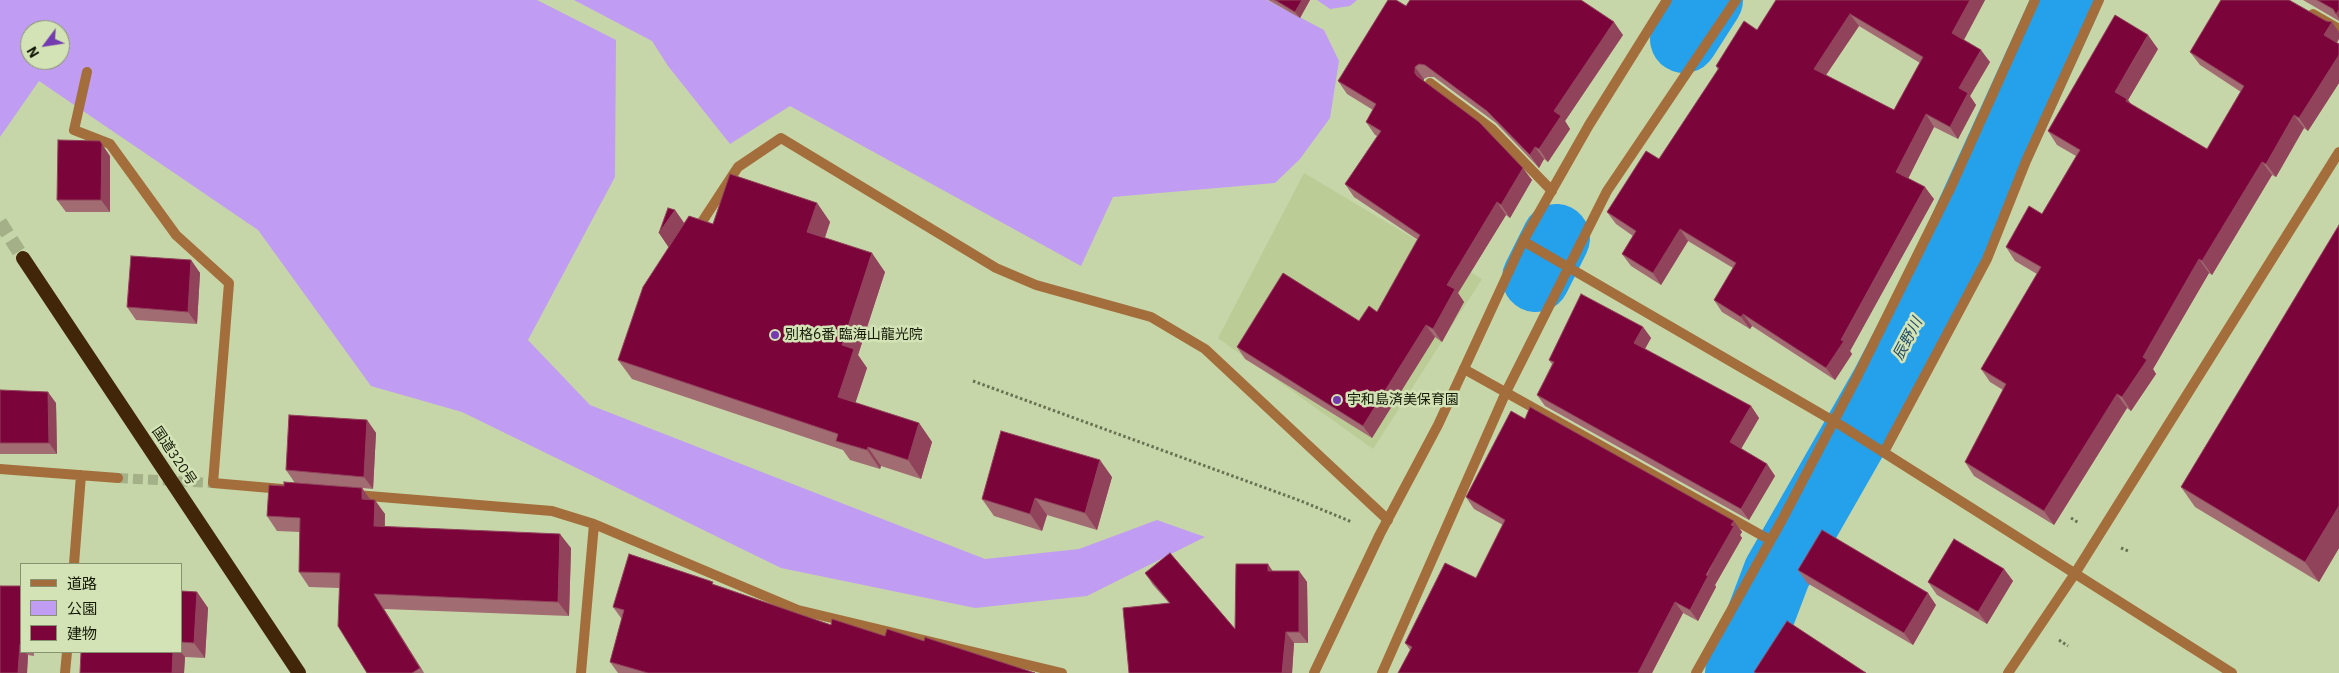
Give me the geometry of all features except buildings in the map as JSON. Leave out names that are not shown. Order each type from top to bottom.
[{"type":"highway","name":"国道320号","points":[[23,258],[299,673]]},
{"type":"street","points":[[1314,673],[1380,534],[1438,424],[1523,241],[1589,125],[1667,0]]},
{"type":"street","points":[[1382,673],[1563,265],[1607,191],[1736,0]]},
{"type":"street","points":[[1696,673],[1856,379],[1951,187],[2035,0]]},
{"type":"street","points":[[1879,450],[1987,258],[2026,161],[2099,0]]},
{"type":"street","points":[[2305,10],[2339,29]]},
{"type":"street","points":[[87,72],[74,130],[110,144],[176,235],[229,283],[213,483],[291,490]]},
{"type":"street","points":[[1430,83],[1492,129],[1552,191]]},
{"type":"street","points":[[690,240],[738,167],[781,138],[996,268],[1036,285],[1151,317],[1205,349],[1388,520]]},
{"type":"street","points":[[2008,673],[2074,575],[2339,152]]},
{"type":"street","points":[[1523,241],[1842,426],[2074,575],[2232,673]]},
{"type":"street","points":[[1464,369],[1770,540]]},
{"type":"street","points":[[0,468],[118,478]]},
{"type":"street","points":[[74,563],[81,475]]},
{"type":"street","points":[[349,494],[552,511],[594,524],[798,610],[1062,673]]},
{"type":"street","points":[[582,673],[594,524]]},
{"type":"street","points":[[65,673],[67,653]]},
{"type":"path","points":[[973,381],[1301,501],[1380,534]]},
{"type":"shaded area","points":[[1304,173],[1482,279],[1373,449],[1218,338]]},
{"type":"green space","points":[[0,0],[537,0],[616,40],[615,177],[528,340],[590,405],[985,559],[1079,549],[1157,520],[1205,537],[1087,596],[975,608],[781,568],[462,412],[371,386],[258,230],[39,81],[0,137]]},
{"type":"green space","points":[[574,0],[1267,0],[1324,30],[1339,61],[1330,118],[1300,159],[1275,183],[1113,197],[1081,266],[790,106],[730,144],[668,66],[652,41]]},
{"type":"green space","points":[[1317,0],[1357,0],[1350,6],[1330,9]]},
{"type":"waterway","points":[[1684,39],[1709,0]]},
{"type":"waterway","name":"辰野川","points":[[1739,673],[1777,573],[1885,384],[1940,279],[2067,0]]},
{"type":"waterway","points":[[1536,278],[1556,238]]},
{"type":"tunnel","points":[[0,222],[23,258]]},
{"type":"tunnel","points":[[118,478],[213,483]]},
{"type":"place","name":"別格6番 臨海山龍光院","points":[[775,335]]},
{"type":"place","name":"宇和島済美保育園","points":[[1337,400]]}]
